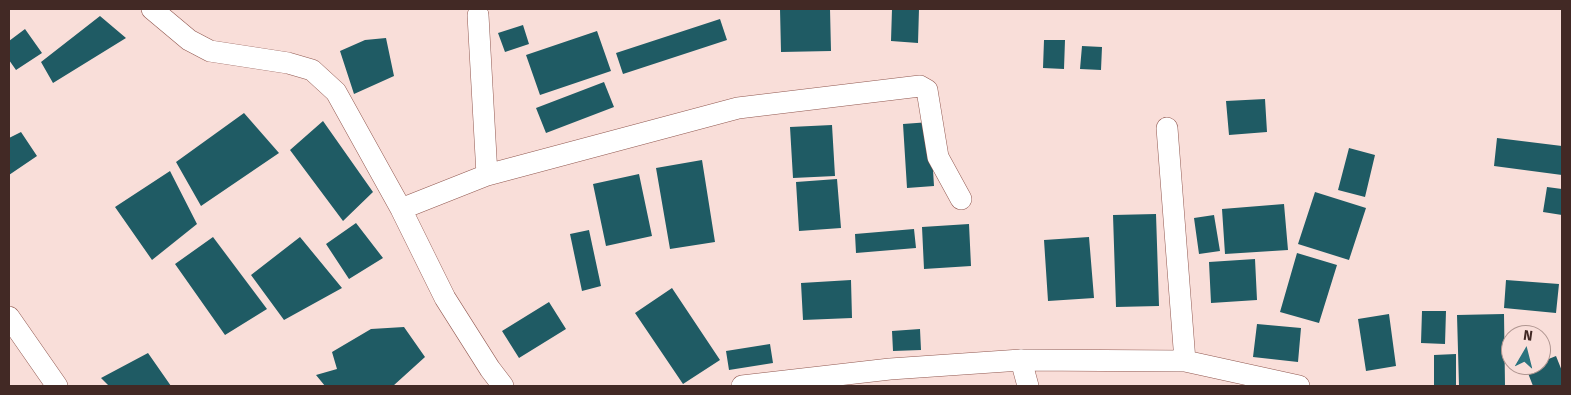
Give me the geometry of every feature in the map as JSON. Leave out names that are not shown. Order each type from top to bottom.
[{"type":"street","points":[[152,9],[189,40],[210,51],[288,63],[312,70],[336,92],[401,209],[445,298],[503,386]]},
{"type":"street","points":[[478,16],[487,175]]},
{"type":"street","points":[[401,209],[487,175],[738,108],[920,86],[926,90],[938,157],[962,199]]},
{"type":"street","points":[[1167,128],[1185,361]]},
{"type":"street","points":[[9,317],[56,386]]},
{"type":"street","points":[[1022,360],[1028,386]]},
{"type":"street","points":[[742,386],[890,369],[1022,360],[1185,361],[1247,381],[1299,386]]},
{"type":"building","points":[[780,9],[830,9],[831,51],[781,52]]},
{"type":"building","points":[[892,9],[919,9],[918,43],[891,41]]},
{"type":"building","points":[[100,16],[126,38],[53,83],[41,62]]},
{"type":"building","points":[[720,19],[727,40],[623,74],[616,53]]},
{"type":"building","points":[[523,25],[529,44],[505,52],[498,33]]},
{"type":"building","points":[[25,29],[42,53],[16,70],[9,60],[9,41]]},
{"type":"building","points":[[597,31],[611,71],[540,95],[526,55]]},
{"type":"building","points":[[386,38],[394,76],[354,94],[340,51],[365,40]]},
{"type":"building","points":[[1044,40],[1065,40],[1064,69],[1043,68]]},
{"type":"building","points":[[1082,46],[1102,47],[1101,70],[1080,69]]},
{"type":"building","points":[[604,82],[614,107],[546,133],[536,108]]},
{"type":"building","points":[[1265,99],[1267,132],[1229,135],[1226,101]]},
{"type":"building","points":[[244,113],[279,153],[201,206],[176,162]]},
{"type":"building","points":[[323,121],[373,192],[343,221],[290,150]]},
{"type":"building","points":[[930,122],[934,186],[907,188],[903,124]]},
{"type":"building","points":[[832,125],[835,176],[793,178],[790,127]]},
{"type":"building","points":[[21,132],[37,156],[9,175],[9,138]]},
{"type":"building","points":[[1497,138],[1562,146],[1562,175],[1494,166]]},
{"type":"building","points":[[1349,148],[1375,155],[1365,197],[1338,190]]},
{"type":"building","points":[[702,160],[715,242],[670,249],[656,168]]},
{"type":"building","points":[[170,171],[197,224],[152,260],[115,207]]},
{"type":"building","points":[[639,174],[652,236],[606,246],[593,184]]},
{"type":"building","points":[[837,179],[841,228],[799,231],[796,182]]},
{"type":"building","points":[[1547,187],[1562,189],[1562,215],[1543,212]]},
{"type":"building","points":[[1315,192],[1366,208],[1349,260],[1298,244]]},
{"type":"building","points":[[1284,204],[1288,250],[1225,254],[1222,209]]},
{"type":"building","points":[[1156,214],[1159,306],[1116,307],[1113,215]]},
{"type":"building","points":[[1214,215],[1220,251],[1199,254],[1194,218]]},
{"type":"building","points":[[356,223],[383,258],[349,279],[326,244]]},
{"type":"building","points":[[969,224],[971,266],[924,269],[922,227]]},
{"type":"building","points":[[914,229],[916,248],[856,253],[855,234]]},
{"type":"building","points":[[589,230],[601,286],[582,291],[570,234]]},
{"type":"building","points":[[213,237],[267,309],[225,335],[175,264]]},
{"type":"building","points":[[300,237],[342,288],[284,320],[251,275]]},
{"type":"building","points":[[1089,237],[1094,298],[1048,301],[1044,240]]},
{"type":"building","points":[[1297,253],[1337,265],[1319,323],[1280,312]]},
{"type":"building","points":[[1255,259],[1257,300],[1211,303],[1209,262]]},
{"type":"building","points":[[851,280],[852,318],[803,320],[801,283]]},
{"type":"building","points":[[1506,280],[1559,284],[1556,313],[1504,308]]},
{"type":"building","points":[[672,288],[720,360],[683,384],[635,313]]},
{"type":"building","points":[[549,302],[566,329],[519,358],[502,331]]},
{"type":"building","points":[[1422,311],[1446,311],[1445,344],[1421,343]]},
{"type":"building","points":[[1389,314],[1396,366],[1366,371],[1358,319]]},
{"type":"building","points":[[1504,314],[1504,325],[1501,325],[1501,375],[1505,375],[1505,386],[1459,386],[1457,315]]},
{"type":"building","points":[[1257,324],[1301,328],[1298,362],[1253,357]]},
{"type":"building","points":[[404,327],[425,357],[393,386],[325,386],[316,375],[337,369],[332,352],[371,329]]},
{"type":"building","points":[[920,329],[921,350],[893,351],[892,331]]},
{"type":"building","points":[[770,344],[773,363],[729,370],[726,351]]},
{"type":"building","points":[[148,353],[171,386],[109,386],[101,378]]},
{"type":"building","points":[[1456,354],[1456,386],[1434,386],[1434,355]]},
{"type":"building","points":[[1556,356],[1562,371],[1562,386],[1533,386],[1529,375],[1551,375],[1551,358]]}]
